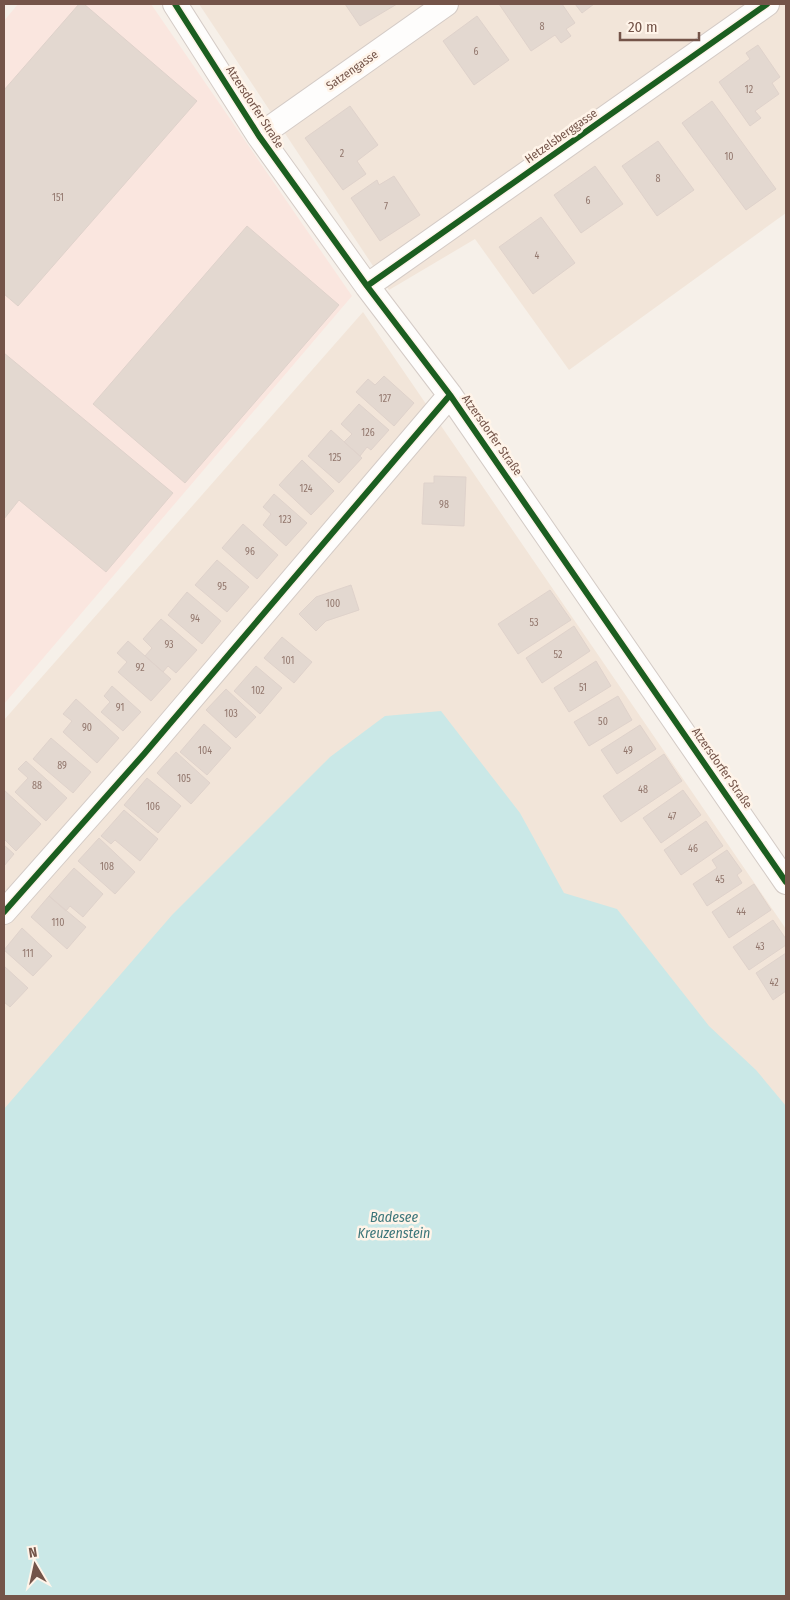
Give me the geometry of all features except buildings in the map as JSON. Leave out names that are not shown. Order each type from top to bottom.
[{"type":"street","name":"Atzersdorfer Straße","points":[[175,4],[259,136],[367,286],[450,395],[786,882]]},
{"type":"street","name":"Satzengasse","points":[[259,136],[446,4]]},
{"type":"street","name":"Hetzelsberggasse","points":[[367,286],[768,4]]},
{"type":"street","points":[[4,912],[144,754],[450,395]]},
{"type":"shaded area","points":[[18,4],[151,4],[352,296],[4,704],[4,21]]},
{"type":"shaded area","points":[[199,4],[786,4],[786,213],[569,370],[475,239],[389,290]]},
{"type":"shaded area","name":"Badesee Kreuzenstein","points":[[363,312],[786,929],[786,1596],[4,1596],[4,720]]},
{"type":"water","name":"Badesee Kreuzenstein","points":[[441,711],[520,813],[564,893],[617,909],[709,1026],[756,1070],[786,1106],[786,1596],[4,1596],[4,1109],[172,915],[330,757],[385,716]]},
{"type":"cycle path","points":[[175,4],[259,136],[367,286],[450,395],[786,882]]},
{"type":"cycle path","points":[[367,286],[767,4]]},
{"type":"cycle path","points":[[4,912],[144,754],[450,395]]}]
